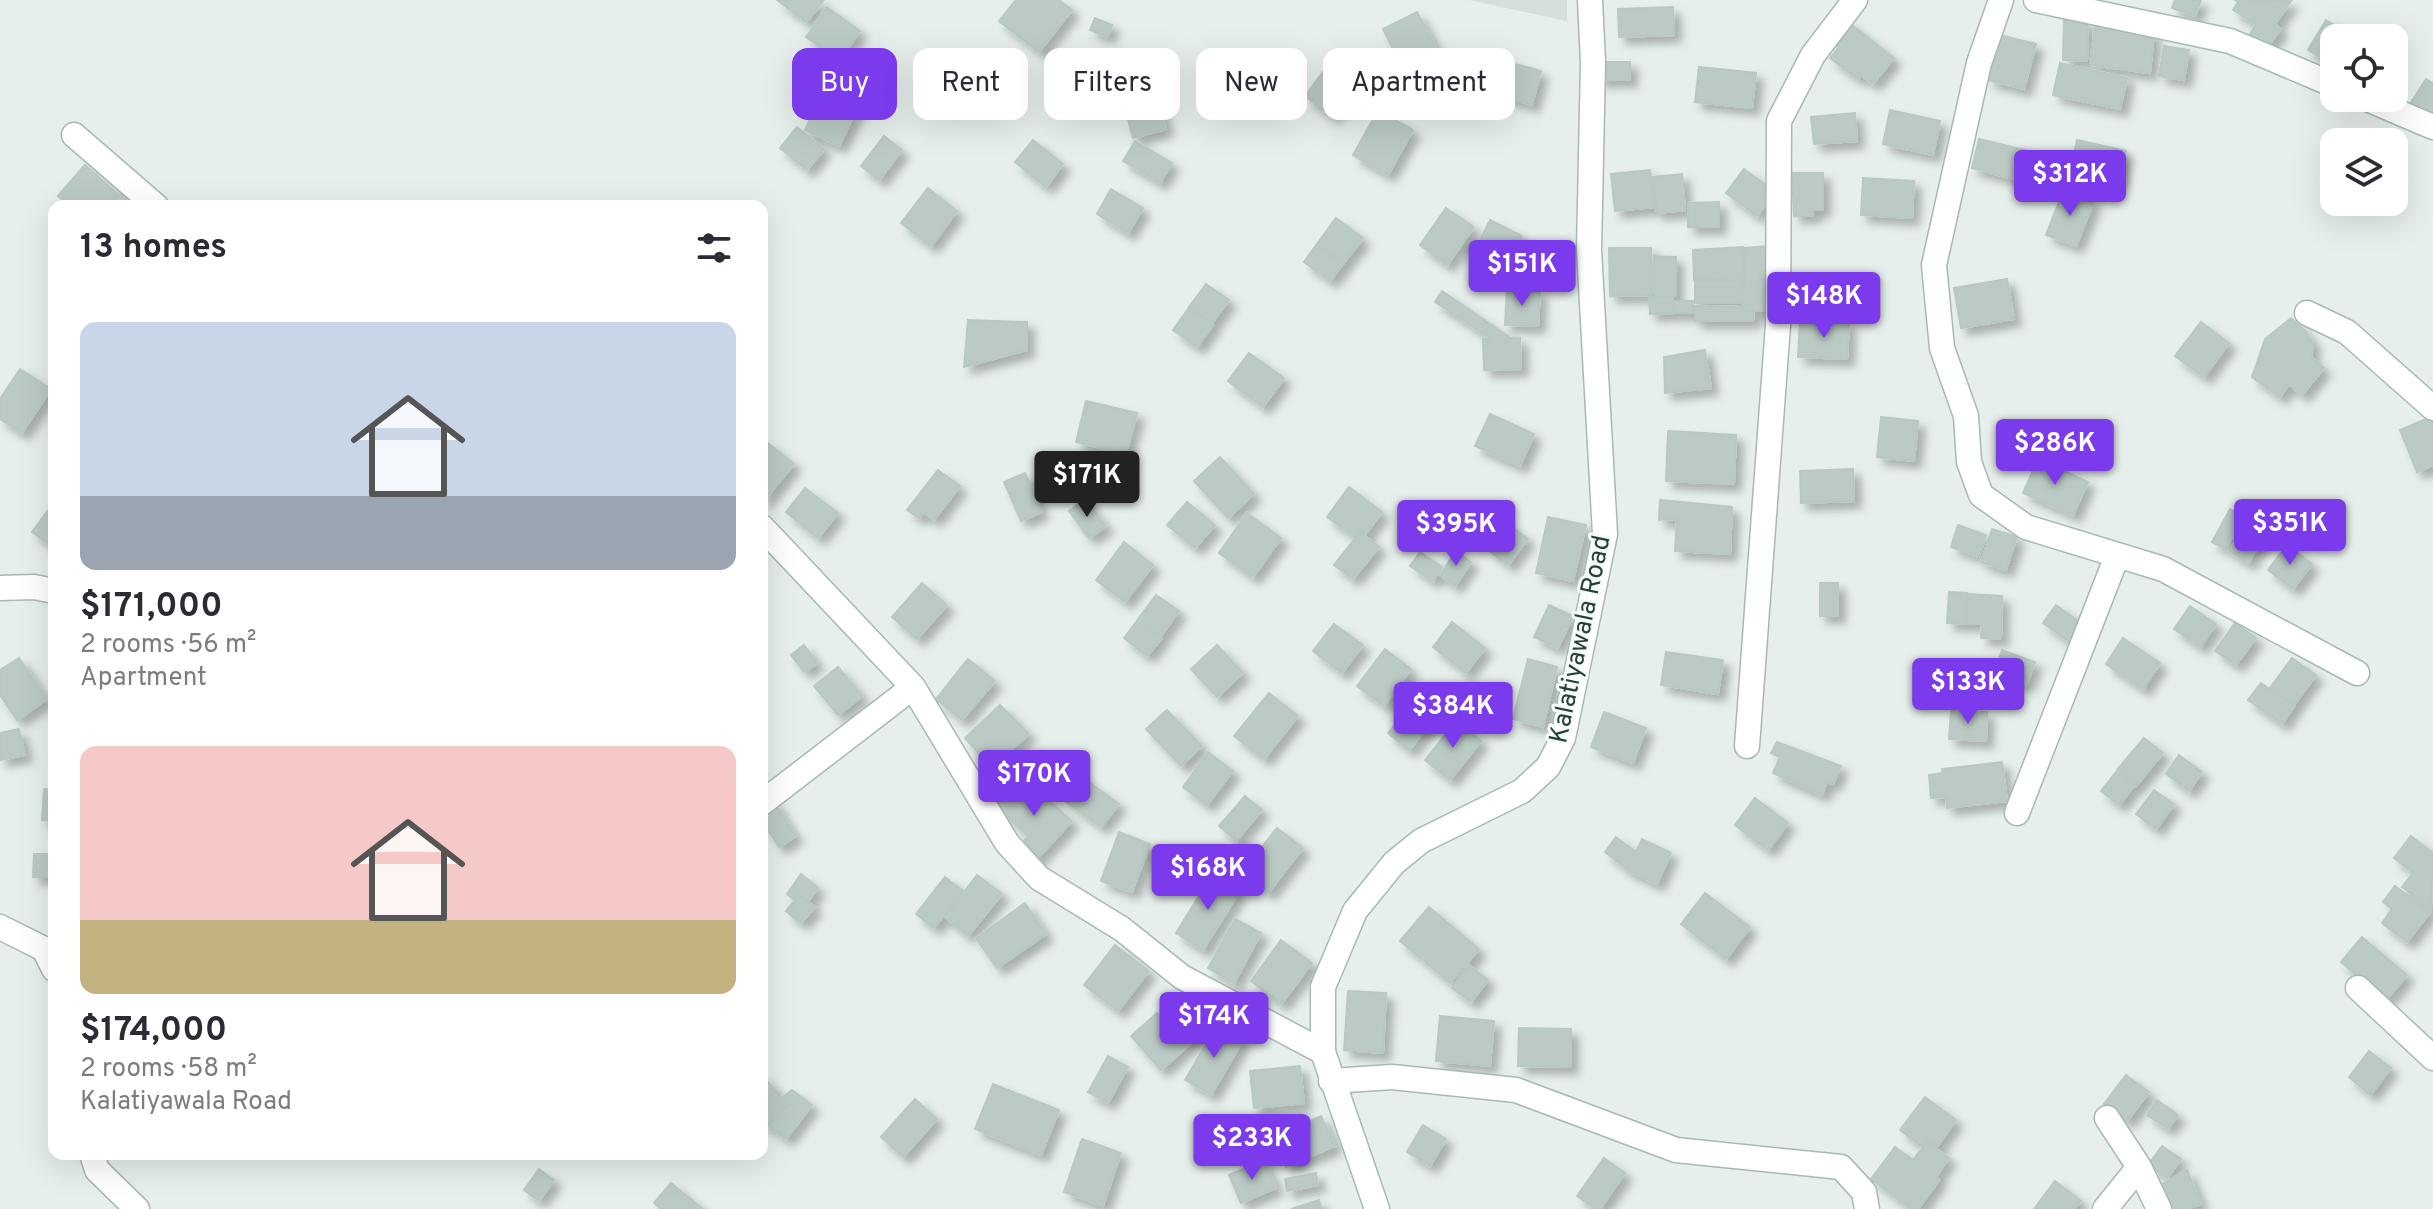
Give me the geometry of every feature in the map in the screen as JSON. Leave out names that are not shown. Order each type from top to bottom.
[{"type":"street","name":"Kalatiyawala Road","points":[[1377,1209],[1323,1052],[1323,987],[1355,911],[1394,863],[1421,841],[1522,791],[1548,767],[1563,738],[1605,534],[1589,250],[1593,62],[1590,0]]},
{"type":"street","points":[[1747,746],[1778,325],[1779,121],[1813,55],[1855,0]]},
{"type":"street","points":[[2001,0],[1979,63],[1934,265],[1942,348],[1966,416],[1969,462],[1981,495],[2026,527],[2163,569],[2357,673]]},
{"type":"street","points":[[2036,0],[2230,41],[2320,79]]},
{"type":"street","points":[[2398,112],[2433,127]]},
{"type":"street","points":[[74,135],[149,200]]},
{"type":"street","points":[[2307,313],[2347,332],[2433,408]]},
{"type":"street","points":[[768,533],[913,687],[1007,843],[1039,878],[1122,929],[1182,977],[1323,1052]]},
{"type":"street","points":[[2017,813],[2117,556]]},
{"type":"street","points":[[0,588],[48,590]]},
{"type":"street","points":[[768,798],[913,687]]},
{"type":"street","points":[[0,927],[44,949],[48,957]]},
{"type":"street","points":[[2358,988],[2433,1058]]},
{"type":"street","points":[[1331,1081],[1392,1077],[1516,1090],[1676,1150],[1841,1167],[1864,1192],[1867,1209]]},
{"type":"street","points":[[2107,1118],[2139,1167],[2159,1209]]},
{"type":"street","points":[[94,1160],[97,1170],[137,1209]]},
{"type":"street","points":[[2105,1209],[2139,1167]]},
{"type":"shaded area","points":[[1469,0],[1567,0],[1567,21]]},
{"type":"building","points":[[777,0],[824,0],[806,22]]},
{"type":"building","points":[[1016,0],[1059,0],[1072,10],[1039,52],[999,21]]},
{"type":"building","points":[[2175,0],[2201,0],[2195,16],[2172,8]]},
{"type":"building","points":[[2235,0],[2291,1],[2275,24],[2281,29],[2266,49],[2248,37],[2256,25],[2233,10],[2238,2]]},
{"type":"building","points":[[827,7],[860,31],[848,48],[822,48],[806,37]]},
{"type":"building","points":[[1673,7],[1674,35],[1619,37],[1618,9]]},
{"type":"building","points":[[1417,12],[1436,48],[1392,48],[1383,29]]},
{"type":"building","points":[[1095,18],[1112,25],[1107,37],[1090,30]]},
{"type":"building","points":[[2064,20],[2088,21],[2087,61],[2063,60]]},
{"type":"building","points":[[1847,21],[1894,58],[1873,84],[1861,75],[1858,79],[1830,58],[1839,47],[1831,41]]},
{"type":"building","points":[[2095,25],[2154,32],[2150,73],[2090,65]]},
{"type":"building","points":[[2320,30],[2320,57],[2308,50]]},
{"type":"building","points":[[2000,35],[2036,44],[2024,89],[1988,80]]},
{"type":"building","points":[[2164,46],[2189,50],[2184,80],[2159,76]]},
{"type":"building","points":[[1597,62],[1630,62],[1630,80],[1598,80]]},
{"type":"building","points":[[2060,63],[2127,78],[2120,109],[2053,95]]},
{"type":"building","points":[[1515,64],[1541,71],[1532,105],[1515,100]]},
{"type":"building","points":[[1699,67],[1756,73],[1752,108],[1695,102]]},
{"type":"building","points":[[1323,72],[1323,110],[1307,98]]},
{"type":"building","points":[[2426,79],[2433,83],[2433,119],[2410,104]]},
{"type":"building","points":[[1890,110],[1940,121],[1933,155],[1883,144]]},
{"type":"building","points":[[1855,113],[1857,141],[1814,144],[1811,117]]},
{"type":"building","points":[[810,120],[851,120],[839,146],[805,130]]},
{"type":"building","points":[[1128,120],[1164,120],[1166,129],[1133,138]]},
{"type":"building","points":[[1372,120],[1396,120],[1413,130],[1388,175],[1353,155]]},
{"type":"building","points":[[797,127],[824,149],[807,170],[780,148]]},
{"type":"building","points":[[884,136],[902,150],[879,180],[861,166]]},
{"type":"building","points":[[1979,139],[2037,153],[2029,183],[1972,168]]},
{"type":"building","points":[[1033,140],[1063,164],[1046,187],[1015,162]]},
{"type":"building","points":[[2077,140],[2126,151],[2120,181],[2071,170]]},
{"type":"building","points":[[1135,141],[1172,163],[1160,183],[1123,161]]},
{"type":"building","points":[[85,165],[117,193],[111,200],[62,200],[58,196]]},
{"type":"building","points":[[1744,169],[1775,192],[1757,216],[1726,193]]},
{"type":"building","points":[[1650,170],[1654,207],[1615,211],[1611,174]]},
{"type":"building","points":[[1792,173],[1823,173],[1823,210],[1813,210],[1813,216],[1794,216]]},
{"type":"building","points":[[1682,174],[1685,210],[1657,213],[1653,177]]},
{"type":"building","points":[[1863,178],[1914,181],[1912,218],[1861,215]]},
{"type":"building","points":[[928,188],[957,211],[931,246],[901,223]]},
{"type":"building","points":[[1111,189],[1143,208],[1128,233],[1097,214]]},
{"type":"building","points":[[2064,189],[2094,201],[2076,246],[2046,235]]},
{"type":"building","points":[[120,193],[128,200],[114,200]]},
{"type":"building","points":[[1719,202],[1719,227],[1688,227],[1688,203]]},
{"type":"building","points":[[1446,208],[1474,227],[1447,265],[1420,245]]},
{"type":"building","points":[[1336,218],[1363,238],[1344,263],[1317,244]]},
{"type":"building","points":[[1490,220],[1522,236],[1510,260],[1478,244]]},
{"type":"building","points":[[1317,244],[1343,264],[1330,281],[1304,262]]},
{"type":"building","points":[[1768,246],[1767,311],[1743,311],[1745,248]]},
{"type":"building","points":[[1743,247],[1744,278],[1694,280],[1693,250]]},
{"type":"building","points":[[1609,248],[1651,248],[1652,295],[1610,296]]},
{"type":"building","points":[[1654,256],[1676,257],[1676,296],[1655,296]]},
{"type":"building","points":[[2007,279],[2014,319],[1961,328],[1954,288]]},
{"type":"building","points":[[1800,280],[1830,281],[1830,310],[1799,310]]},
{"type":"building","points":[[1695,281],[1741,281],[1741,303],[1695,303]]},
{"type":"building","points":[[1206,284],[1229,300],[1212,323],[1189,307]]},
{"type":"building","points":[[1507,289],[1540,291],[1538,326],[1505,325]]},
{"type":"building","points":[[1442,291],[1511,338],[1520,338],[1521,369],[1484,370],[1483,339],[1491,339],[1435,302]]},
{"type":"building","points":[[1649,297],[1673,297],[1673,313],[1650,314]]},
{"type":"building","points":[[1675,301],[1693,301],[1693,313],[1675,313]]},
{"type":"building","points":[[1695,306],[1742,307],[1741,312],[1754,312],[1753,321],[1695,321]]},
{"type":"building","points":[[1189,308],[1213,325],[1197,347],[1173,330]]},
{"type":"building","points":[[2291,318],[2306,332],[2313,343],[2311,357],[2324,368],[2302,395],[2289,384],[2280,397],[2252,377],[2265,339]]},
{"type":"building","points":[[968,320],[1027,322],[1027,350],[964,367]]},
{"type":"building","points":[[1800,320],[1849,322],[1847,359],[1798,357]]},
{"type":"building","points":[[2201,322],[2229,343],[2204,377],[2175,356]]},
{"type":"building","points":[[1705,350],[1711,388],[1665,393],[1664,357]]},
{"type":"building","points":[[1249,353],[1284,378],[1263,407],[1228,381]]},
{"type":"building","points":[[20,369],[48,387],[48,394],[22,433],[0,419],[0,399]]},
{"type":"building","points":[[1086,401],[1137,413],[1126,454],[1076,442]]},
{"type":"building","points":[[1490,414],[1534,434],[1520,466],[1475,446]]},
{"type":"building","points":[[2433,416],[2433,465],[2417,472],[2400,430]]},
{"type":"building","points":[[1881,417],[1918,421],[1914,461],[1877,457]]},
{"type":"building","points":[[1668,431],[1736,435],[1734,484],[1666,481]]},
{"type":"building","points":[[768,443],[794,464],[768,496]]},
{"type":"building","points":[[1220,457],[1254,494],[1228,518],[1194,481]]},
{"type":"building","points":[[2038,459],[2088,482],[2073,515],[2023,493]]},
{"type":"building","points":[[1853,469],[1854,501],[1801,503],[1800,471]]},
{"type":"building","points":[[938,470],[960,486],[934,520],[924,512],[919,518],[907,510]]},
{"type":"building","points":[[1025,473],[1042,512],[1021,521],[1004,482]]},
{"type":"building","points":[[1349,487],[1382,512],[1366,534],[1360,530],[1355,537],[1327,517]]},
{"type":"building","points":[[805,488],[838,513],[818,538],[786,512]]},
{"type":"building","points":[[1085,499],[1106,526],[1089,538],[1069,511]]},
{"type":"building","points":[[1660,500],[1732,507],[1730,554],[1675,551],[1677,519],[1659,520]]},
{"type":"building","points":[[1187,502],[1215,525],[1195,548],[1167,525]]},
{"type":"building","points":[[2230,509],[2244,517],[2226,549],[2212,542]]},
{"type":"building","points":[[48,510],[48,544],[32,532]]},
{"type":"building","points":[[1247,513],[1281,538],[1253,577],[1219,553]]},
{"type":"building","points":[[1548,517],[1586,525],[1573,581],[1536,573]]},
{"type":"building","points":[[2249,519],[2269,531],[2248,563],[2229,551]]},
{"type":"building","points":[[1508,524],[1528,539],[1508,565],[1488,550]]},
{"type":"building","points":[[1958,525],[1986,535],[1979,557],[1951,547]]},
{"type":"building","points":[[1992,529],[2017,537],[2006,570],[1981,562]]},
{"type":"building","points":[[1360,532],[1379,547],[1353,579],[1334,565]]},
{"type":"building","points":[[1124,542],[1153,565],[1125,602],[1096,580]]},
{"type":"building","points":[[2287,545],[2312,564],[2293,589],[2268,570]]},
{"type":"building","points":[[1456,551],[1471,562],[1455,586],[1440,575]]},
{"type":"building","points":[[1420,552],[1442,567],[1433,581],[1410,566]]},
{"type":"building","points":[[922,583],[947,605],[917,639],[892,617]]},
{"type":"building","points":[[1820,583],[1838,583],[1838,616],[1820,616]]},
{"type":"building","points":[[1949,592],[1967,593],[1966,624],[1947,623]]},
{"type":"building","points":[[1968,594],[2002,596],[2001,639],[1981,638],[1982,624],[1967,624]]},
{"type":"building","points":[[1156,595],[1179,611],[1161,636],[1138,619]]},
{"type":"building","points":[[1549,605],[1573,616],[1558,648],[1534,637]]},
{"type":"building","points":[[2056,605],[2084,625],[2071,643],[2043,623]]},
{"type":"building","points":[[2190,606],[2216,624],[2200,647],[2174,629]]},
{"type":"building","points":[[1137,621],[1161,639],[1147,656],[1124,638]]},
{"type":"building","points":[[1452,622],[1485,648],[1466,673],[1433,647]]},
{"type":"building","points":[[2235,623],[2256,638],[2236,665],[2215,651]]},
{"type":"building","points":[[1334,624],[1363,645],[1342,673],[1313,651]]},
{"type":"building","points":[[2123,638],[2160,663],[2143,689],[2106,664]]},
{"type":"building","points":[[804,645],[817,663],[804,672],[791,655]]},
{"type":"building","points":[[1217,645],[1243,673],[1217,697],[1191,669]]},
{"type":"building","points":[[1385,649],[1411,669],[1384,706],[1357,686]]},
{"type":"building","points":[[2002,650],[2035,662],[2026,686],[1993,674]]},
{"type":"building","points":[[1666,652],[1723,660],[1718,694],[1661,685]]},
{"type":"building","points":[[19,658],[47,699],[17,720],[0,695],[0,670]]},
{"type":"building","points":[[2292,658],[2316,675],[2294,705],[2270,688]]},
{"type":"building","points":[[968,659],[995,681],[962,720],[936,699]]},
{"type":"building","points":[[1528,659],[1557,667],[1543,727],[1513,719]]},
{"type":"building","points":[[838,667],[862,696],[838,715],[814,686]]},
{"type":"building","points":[[2261,683],[2294,706],[2282,724],[2248,700]]},
{"type":"building","points":[[1269,693],[1298,716],[1264,759],[1234,736]]},
{"type":"building","points":[[1418,698],[1438,715],[1409,750],[1388,733]]},
{"type":"building","points":[[1000,705],[1029,734],[991,768],[965,738]]},
{"type":"building","points":[[1167,710],[1202,746],[1181,766],[1146,729]]},
{"type":"building","points":[[1951,710],[1987,712],[1986,741],[1949,739]]},
{"type":"building","points":[[1604,712],[1646,728],[1633,763],[1591,747]]},
{"type":"building","points":[[1456,721],[1481,741],[1450,780],[1425,760]]},
{"type":"building","points":[[19,729],[25,755],[0,760],[0,733]]},
{"type":"building","points":[[2144,738],[2163,753],[2136,786],[2117,770]]},
{"type":"building","points":[[1777,742],[1841,766],[1833,784],[1827,782],[1822,795],[1773,773],[1780,757],[1771,753]]},
{"type":"building","points":[[1208,752],[1233,771],[1207,805],[1183,787]]},
{"type":"building","points":[[2179,755],[2202,772],[2189,791],[2166,774]]},
{"type":"building","points":[[2002,762],[2007,801],[1947,808],[1946,797],[1931,798],[1929,775],[1943,773],[1942,769]]},
{"type":"building","points":[[2116,772],[2134,786],[2119,805],[2101,791]]},
{"type":"building","points":[[1079,775],[1119,804],[1101,827],[1062,799]]},
{"type":"building","points":[[1022,777],[1072,821],[1035,861],[1019,846],[1028,836],[996,807]]},
{"type":"building","points":[[44,789],[48,789],[48,820],[42,820]]},
{"type":"building","points":[[2154,790],[2174,804],[2156,829],[2136,814]]},
{"type":"building","points":[[1245,796],[1262,810],[1236,841],[1219,826]]},
{"type":"building","points":[[1755,798],[1788,823],[1768,850],[1735,825]]},
{"type":"building","points":[[772,799],[796,836],[779,847],[768,830],[768,802]]},
{"type":"building","points":[[1277,828],[1303,848],[1268,893],[1242,872]]},
{"type":"building","points":[[1119,832],[1150,844],[1132,892],[1101,881]]},
{"type":"building","points":[[2411,836],[2433,853],[2431,908],[2402,887],[2413,873],[2394,858]]},
{"type":"building","points":[[1616,837],[1636,852],[1642,839],[1671,853],[1657,884],[1629,871],[1605,852]]},
{"type":"building","points":[[34,854],[48,854],[48,877],[33,877]]},
{"type":"building","points":[[801,874],[818,888],[808,901],[799,894],[794,900],[787,894]]},
{"type":"building","points":[[977,875],[1002,894],[968,936],[945,917]]},
{"type":"building","points":[[1212,875],[1239,892],[1203,950],[1176,933]]},
{"type":"building","points":[[945,877],[963,891],[934,928],[916,914]]},
{"type":"building","points":[[2395,886],[2430,912],[2407,942],[2382,923],[2392,909],[2383,902]]},
{"type":"building","points":[[1705,893],[1750,927],[1726,959],[1681,924]]},
{"type":"building","points":[[799,895],[815,907],[801,923],[786,911]]},
{"type":"building","points":[[1025,903],[1046,934],[997,968],[976,938]]},
{"type":"building","points":[[1429,907],[1479,949],[1450,983],[1400,941]]},
{"type":"building","points":[[1235,919],[1261,933],[1234,983],[1208,968]]},
{"type":"building","points":[[2362,937],[2407,975],[2386,1000],[2341,962]]},
{"type":"building","points":[[1281,940],[1312,963],[1281,1004],[1251,981]]},
{"type":"building","points":[[1115,945],[1149,971],[1118,1011],[1084,985]]},
{"type":"building","points":[[1469,965],[1488,980],[1471,1002],[1452,988]]},
{"type":"building","points":[[1348,991],[1386,993],[1383,1053],[1344,1050]]},
{"type":"building","points":[[1157,1013],[1175,1033],[1188,1021],[1200,1035],[1161,1070],[1131,1036]]},
{"type":"building","points":[[1440,1016],[1494,1021],[1490,1066],[1436,1061]]},
{"type":"building","points":[[1217,1025],[1243,1040],[1211,1095],[1185,1080]]},
{"type":"building","points":[[1519,1028],[1571,1029],[1571,1067],[1518,1066]]},
{"type":"building","points":[[2369,1051],[2391,1068],[2370,1095],[2349,1077]]},
{"type":"building","points":[[1108,1056],[1128,1067],[1108,1103],[1088,1092]]},
{"type":"building","points":[[1300,1066],[1304,1103],[1254,1108],[1250,1071]]},
{"type":"building","points":[[2126,1075],[2149,1092],[2127,1121],[2104,1104]]},
{"type":"building","points":[[768,1082],[788,1105],[768,1123]]},
{"type":"building","points":[[993,1084],[1059,1110],[1041,1155],[975,1129]]},
{"type":"building","points":[[792,1090],[812,1105],[786,1139],[768,1126],[790,1105],[783,1097]]},
{"type":"building","points":[[1925,1097],[1956,1120],[1937,1147],[1926,1140],[1921,1146],[1900,1130]]},
{"type":"building","points":[[915,1099],[937,1119],[903,1157],[881,1137]]},
{"type":"building","points":[[2157,1100],[2178,1115],[2168,1129],[2147,1115]]},
{"type":"building","points":[[1321,1116],[1335,1146],[1286,1167],[1273,1137]]},
{"type":"building","points":[[1423,1125],[1446,1139],[1430,1166],[1407,1152]]},
{"type":"building","points":[[1082,1139],[1121,1153],[1103,1206],[1064,1192]]},
{"type":"building","points":[[1927,1142],[1949,1158],[1936,1177],[1939,1180],[1918,1209],[1911,1209],[1871,1179],[1895,1147],[1913,1160]]},
{"type":"building","points":[[2162,1146],[2181,1159],[2167,1178],[2148,1165]]},
{"type":"building","points":[[1604,1158],[1625,1173],[1600,1209],[1596,1209],[1577,1196]]},
{"type":"building","points":[[1264,1160],[1276,1188],[1241,1203],[1229,1175]]},
{"type":"building","points":[[539,1169],[554,1180],[539,1201],[524,1190]]},
{"type":"building","points":[[2187,1170],[2201,1204],[2187,1209],[2165,1209],[2156,1188]]},
{"type":"building","points":[[1316,1173],[1318,1185],[1287,1191],[1285,1179]]},
{"type":"building","points":[[2055,1181],[2081,1201],[2074,1209],[2034,1209]]},
{"type":"building","points":[[671,1183],[702,1208],[661,1209],[654,1203]]},
{"type":"building","points":[[1319,1200],[1322,1209],[1291,1209]]}]
